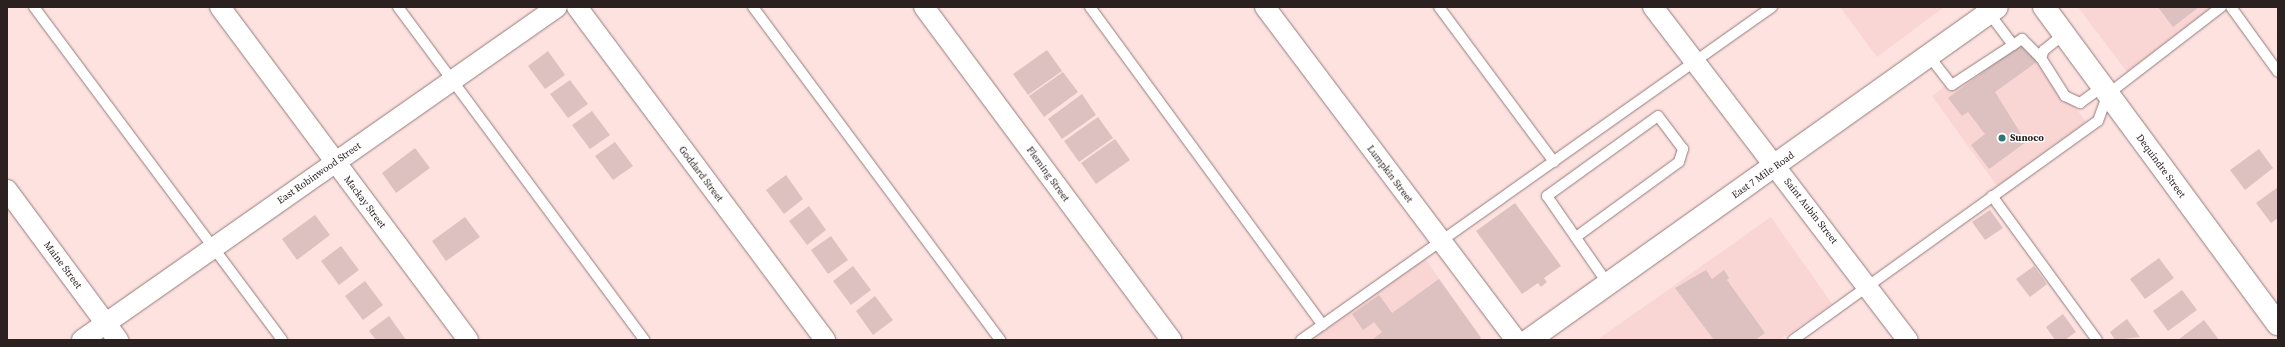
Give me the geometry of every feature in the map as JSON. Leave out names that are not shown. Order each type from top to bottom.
[{"type":"street","name":"Mackay Street","points":[[220,7],[468,340]]},
{"type":"street","name":"East Robinwood Street","points":[[82,340],[556,7]]},
{"type":"street","name":"Goddard Street","points":[[577,7],[824,340]]},
{"type":"street","name":"Fleming Street","points":[[924,7],[1171,340]]},
{"type":"street","name":"Lumpkin Street","points":[[1265,7],[1440,243],[1516,340]]},
{"type":"street","name":"Saint Aubin Street","points":[[1653,7],[1775,167],[1868,284],[1908,340]]},
{"type":"street","name":"Dequindre Street","points":[[2044,7],[2278,324]]},
{"type":"street","name":"East 7 Mile Road","points":[[1528,340],[1775,167],[1993,10]]},
{"type":"street","name":"Maine Street","points":[[7,190],[118,340]]},
{"type":"lane","points":[[34,7],[282,340]]},
{"type":"lane","points":[[398,7],[644,340]]},
{"type":"lane","points":[[753,7],[1000,340]]},
{"type":"lane","points":[[1090,7],[1323,325]]},
{"type":"lane","points":[[1439,7],[1554,162]]},
{"type":"lane","points":[[1301,340],[1772,7]]},
{"type":"lane","points":[[1929,56],[1946,81],[1956,84],[2022,39],[2026,41],[2041,58],[2065,96],[2073,102],[2080,103],[2105,90],[2221,7]]},
{"type":"lane","points":[[2231,7],[2278,72]]},
{"type":"lane","points":[[1993,10],[2012,45]]},
{"type":"lane","points":[[2041,58],[2044,50],[2064,34]]},
{"type":"lane","points":[[1793,340],[1868,284],[2098,121],[2105,90]]},
{"type":"lane","points":[[1576,237],[1679,162],[1683,149],[1676,136],[1658,116],[1547,196],[1608,284]]},
{"type":"lane","points":[[1992,196],[2098,340]]},
{"type":"shaded area","points":[[1840,7],[1944,7],[1877,57]]},
{"type":"shaded area","points":[[2078,7],[2212,7],[2127,72]]},
{"type":"shaded area","points":[[2020,32],[2086,122],[1997,186],[1932,96]]},
{"type":"shaded area","points":[[1771,217],[1832,304],[1780,340],[1597,340]]},
{"type":"shaded area","points":[[1425,259],[1481,337],[1310,340]]},
{"type":"building","points":[[2158,7],[2199,7],[2173,27]]},
{"type":"building","points":[[2024,42],[2038,61],[1995,92],[2026,142],[1989,169],[1971,145],[1985,134],[1968,112],[1962,116],[1948,98]]},
{"type":"building","points":[[1047,50],[1062,71],[1028,95],[1013,74]]},
{"type":"building","points":[[548,51],[565,75],[545,89],[528,66]]},
{"type":"building","points":[[1063,72],[1078,92],[1044,117],[1029,96]]},
{"type":"building","points":[[570,80],[588,104],[568,118],[550,94]]},
{"type":"building","points":[[1082,94],[1096,115],[1062,139],[1048,119]]},
{"type":"building","points":[[592,111],[610,135],[590,149],[572,125]]},
{"type":"building","points":[[1098,117],[1113,138],[1079,162],[1064,141]]},
{"type":"building","points":[[1115,139],[1130,160],[1096,184],[1081,163]]},
{"type":"building","points":[[615,142],[633,166],[613,180],[595,156]]},
{"type":"building","points":[[415,148],[430,168],[396,193],[382,173]]},
{"type":"building","points":[[2259,149],[2273,168],[2245,190],[2230,170]]},
{"type":"building","points":[[786,175],[803,199],[784,214],[766,190]]},
{"type":"building","points":[[2278,187],[2278,218],[2271,223],[2256,203]]},
{"type":"building","points":[[1515,203],[1561,266],[1544,278],[1547,282],[1541,287],[1538,283],[1522,294],[1476,231]]},
{"type":"building","points":[[809,206],[826,230],[807,245],[789,221]]},
{"type":"building","points":[[1990,210],[2003,228],[1985,240],[1972,222]]},
{"type":"building","points":[[315,215],[330,235],[297,260],[282,239]]},
{"type":"building","points":[[465,217],[480,237],[446,261],[432,241]]},
{"type":"building","points":[[831,236],[848,260],[828,274],[811,250]]},
{"type":"building","points":[[341,246],[359,270],[339,285],[321,261]]},
{"type":"building","points":[[2159,258],[2174,278],[2145,299],[2130,279]]},
{"type":"building","points":[[853,266],[871,290],[851,305],[833,281]]},
{"type":"building","points":[[2034,266],[2047,284],[2030,297],[2016,279]]},
{"type":"building","points":[[1706,270],[1712,279],[1724,270],[1729,278],[1727,280],[1765,333],[1755,340],[1714,340],[1675,288]]},
{"type":"building","points":[[1439,279],[1481,338],[1479,340],[1372,340],[1382,332],[1374,322],[1363,330],[1352,314],[1379,295],[1392,313]]},
{"type":"building","points":[[365,281],[383,305],[363,320],[345,296]]},
{"type":"building","points":[[2182,290],[2197,310],[2168,331],[2153,311]]},
{"type":"building","points":[[875,296],[893,320],[873,335],[856,311]]},
{"type":"building","points":[[2063,314],[2076,332],[2065,340],[2055,340],[2046,327]]},
{"type":"building","points":[[389,316],[406,340],[376,340],[369,331]]},
{"type":"building","points":[[2127,319],[2140,337],[2115,340],[2110,332]]},
{"type":"building","points":[[2204,320],[2219,340],[2178,340]]},
{"type":"place","name":"Sunoco","points":[[2002,138]]}]
